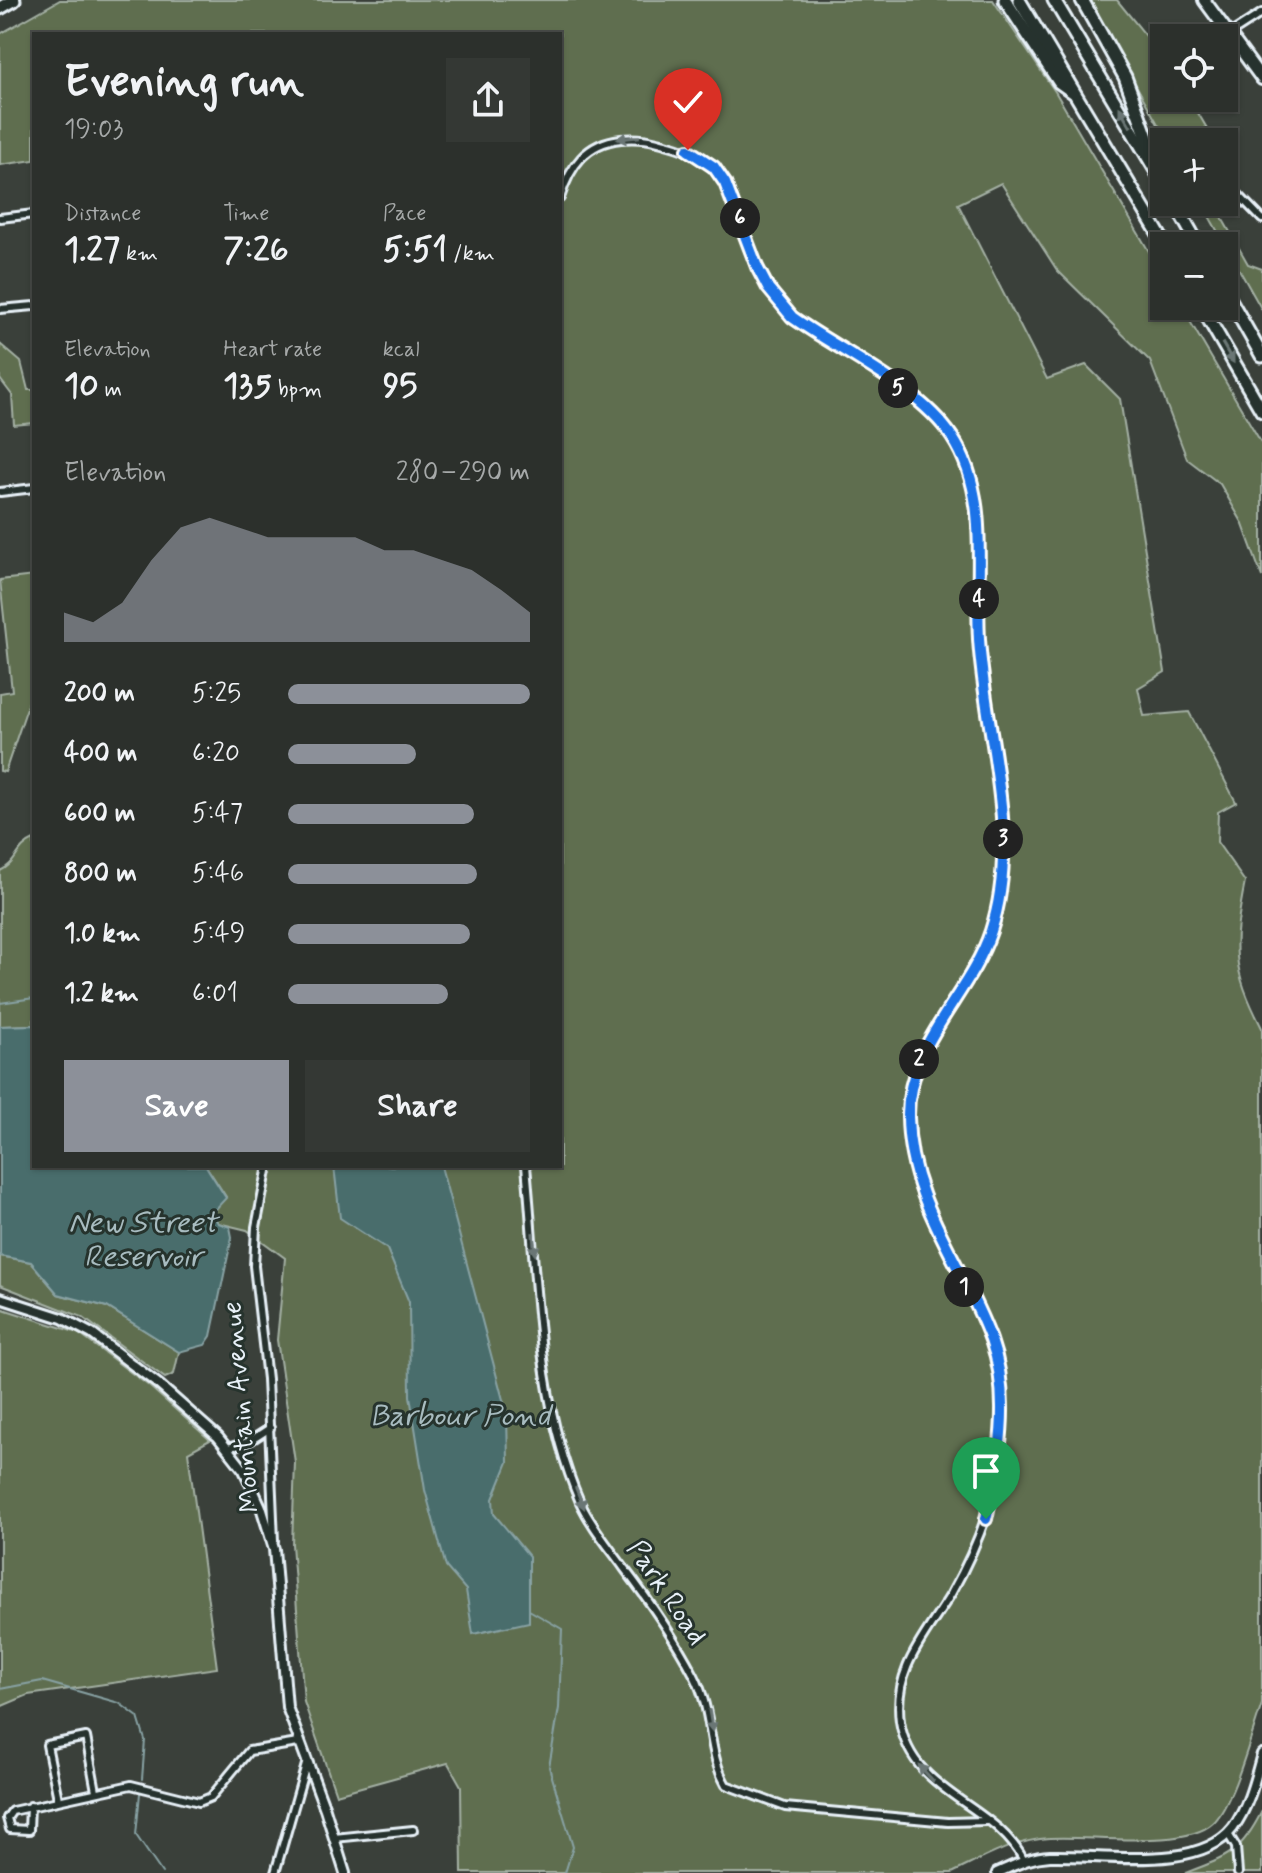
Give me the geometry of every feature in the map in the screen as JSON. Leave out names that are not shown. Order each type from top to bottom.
[{"type":"highway","points":[[0,8],[14,0]]},
{"type":"highway","points":[[1005,0],[1059,82],[1079,97]]},
{"type":"highway","points":[[1019,0],[1158,232]]},
{"type":"highway","points":[[1054,0],[1150,161]]},
{"type":"highway","points":[[1082,0],[1125,77],[1150,146]]},
{"type":"highway","points":[[1238,314],[1262,356]]},
{"type":"highway","points":[[1209,320],[1262,411]]},
{"type":"main road","points":[[1204,0],[1224,24]]},
{"type":"main road","points":[[1238,43],[1262,79]]},
{"type":"street","points":[[1238,28],[1262,13]]},
{"type":"street","points":[[562,194],[579,158],[608,140],[640,136],[688,150],[701,158],[714,167],[725,183],[757,267],[779,303],[792,317],[929,412],[949,433],[970,470],[977,524],[979,641],[1004,846],[1001,897],[980,960],[921,1053],[908,1089],[908,1118],[910,1151],[923,1201],[991,1341],[1000,1377],[1000,1456],[986,1519],[950,1595],[904,1667],[899,1702],[906,1743],[922,1771],[1015,1841],[1024,1861]]},
{"type":"street","points":[[1238,194],[1262,219]]},
{"type":"street","points":[[0,218],[32,214]]},
{"type":"street","points":[[0,309],[32,306]]},
{"type":"street","points":[[0,492],[32,488]]},
{"type":"street","name":"Mountain Avenue","points":[[268,1168],[256,1227],[254,1266],[270,1428],[274,1549]]},
{"type":"street","name":"Park Road","points":[[526,1168],[545,1369],[560,1437],[580,1501],[592,1524],[662,1620],[694,1676],[708,1705],[717,1768],[726,1785],[785,1807],[961,1822],[987,1821]]},
{"type":"street","points":[[0,1298],[62,1318],[92,1334],[158,1384],[228,1448],[254,1491],[274,1549],[283,1689],[298,1743],[345,1873]]},
{"type":"street","points":[[228,1448],[250,1441],[270,1428]]},
{"type":"street","points":[[58,1799],[47,1745],[86,1737],[96,1791]]},
{"type":"street","points":[[30,1806],[29,1830],[10,1829],[7,1818],[12,1811],[30,1806],[58,1799],[96,1791],[148,1787],[199,1802],[211,1797],[249,1751],[298,1743]]},
{"type":"street","points":[[997,1873],[1024,1861],[1049,1856],[1177,1857],[1209,1848],[1228,1834],[1251,1793],[1262,1754]]},
{"type":"street","points":[[275,1873],[307,1761]]},
{"type":"street","points":[[959,1801],[966,1811],[961,1822]]},
{"type":"street","points":[[334,1838],[413,1830]]},
{"type":"street","points":[[1228,1834],[1236,1847],[1238,1873]]},
{"type":"green space","points":[[60,0],[993,0],[1056,93],[1150,253],[1150,320],[1189,320],[1262,444],[1262,577],[1242,522],[1220,484],[1187,459],[1150,361],[1057,270],[1001,183],[958,204],[1047,379],[1086,365],[1120,399],[1165,672],[1138,688],[1144,716],[1189,712],[1236,802],[1218,812],[1217,842],[1245,882],[1236,941],[1237,957],[1244,989],[1262,1028],[1262,1704],[1235,1785],[1213,1823],[1199,1831],[1159,1839],[1037,1839],[1000,1851],[952,1873],[462,1873],[461,1786],[448,1763],[336,1794],[304,1702],[292,1544],[295,1462],[277,1340],[285,1258],[247,1230],[218,1223],[212,1213],[226,1197],[207,1168],[562,1168],[562,32],[32,32],[32,160],[0,165],[0,34]]},
{"type":"green space","points":[[1088,0],[1117,0],[1150,41],[1150,110]]},
{"type":"green space","points":[[1151,112],[1200,112],[1207,128],[1160,128]]},
{"type":"green space","points":[[1209,216],[1221,216],[1230,232],[1218,232]]},
{"type":"green space","points":[[1238,246],[1248,264],[1262,269],[1262,310],[1238,268]]},
{"type":"green space","points":[[0,344],[21,362],[28,390],[32,390],[32,423],[14,425],[12,395],[0,379]]},
{"type":"green space","points":[[32,576],[32,693],[5,772],[0,771],[0,693],[12,691],[0,580]]},
{"type":"green space","points":[[32,841],[32,1025],[0,1026],[0,871]]},
{"type":"green space","points":[[0,1256],[31,1262],[58,1294],[107,1307],[179,1352],[174,1374],[165,1378],[82,1317],[0,1285]]},
{"type":"green space","points":[[0,1308],[78,1333],[149,1386],[210,1440],[188,1452],[217,1668],[28,1695],[0,1707]]},
{"type":"green space","points":[[1262,1811],[1262,1873],[1185,1873],[1232,1852],[1247,1836]]},
{"type":"water","name":"New Street Reservoir","points":[[32,1025],[32,1168],[207,1168],[226,1198],[212,1213],[218,1223],[230,1227],[232,1237],[211,1336],[205,1345],[179,1352],[107,1307],[58,1294],[31,1262],[0,1256],[0,1026]]},
{"type":"water","name":"Barbour Pond","points":[[334,1168],[442,1168],[507,1415],[508,1462],[493,1499],[494,1514],[529,1556],[529,1622],[473,1634],[466,1590],[446,1567],[425,1490],[410,1396],[409,1302],[387,1249],[340,1218]]},
{"type":"waterway","points":[[0,1003],[32,998]]},
{"type":"waterway","points":[[529,1610],[562,1629],[559,1708],[549,1767],[573,1847],[565,1873]]},
{"type":"waterway","points":[[0,1689],[42,1681],[119,1703],[138,1717],[145,1740],[142,1779]]},
{"type":"waterway","points":[[140,1793],[136,1835],[162,1873]]},
{"type":"route","points":[[688,150],[714,167],[725,183],[736,205],[757,267],[779,303],[792,317],[885,378],[929,412],[949,433],[970,470],[978,539],[979,641],[1004,846],[1001,897],[980,960],[926,1043],[917,1064],[908,1089],[908,1118],[910,1151],[923,1201],[991,1341],[1000,1377],[1000,1456],[986,1519]]}]
